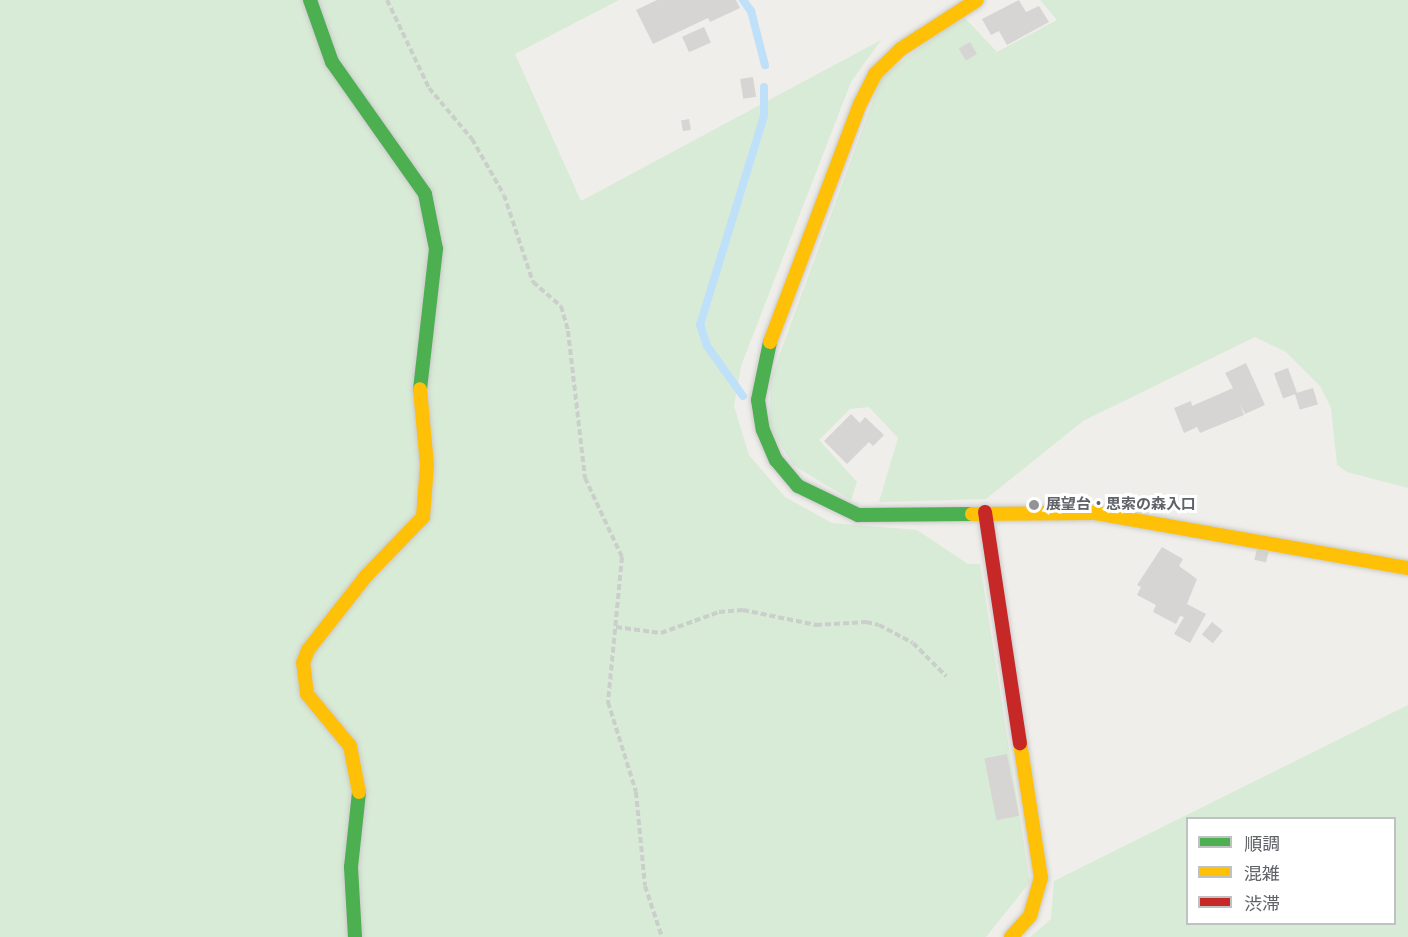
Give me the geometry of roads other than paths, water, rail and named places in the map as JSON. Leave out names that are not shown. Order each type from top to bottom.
[{"type":"street","points":[[310,0],[332,62],[425,194],[436,249],[430,323],[419,376],[427,465],[423,518],[366,576],[308,650],[303,663],[307,694],[350,746],[358,774],[359,809],[351,867],[355,937]]},
{"type":"street","points":[[977,0],[901,49],[875,74],[768,345],[758,400],[763,430],[776,460],[798,486],[825,502],[858,515],[985,512],[1095,513],[1408,568]]},
{"type":"street","points":[[985,512],[1041,878],[1030,916],[1011,937]]},
{"type":"waterway","points":[[743,0],[751,11],[765,65]]},
{"type":"waterway","points":[[743,396],[707,346],[700,325],[764,116],[764,87]]},
{"type":"place","name":"展望台・思索の森入口","points":[[1034,505]]}]
